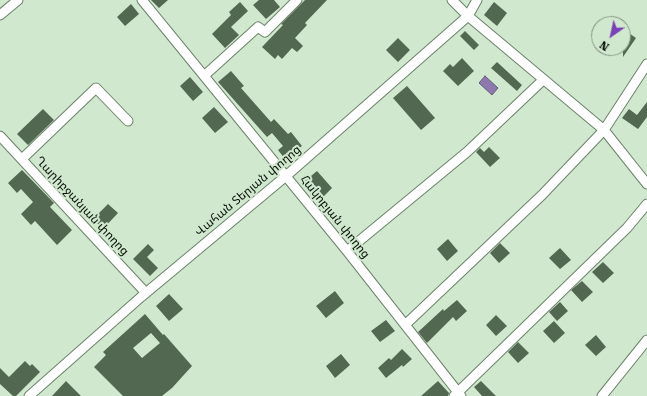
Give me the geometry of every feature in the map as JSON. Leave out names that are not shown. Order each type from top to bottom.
[{"type":"street","points":[[0,15],[18,0]]},
{"type":"street","name":"Հակոբյան փողոց","points":[[142,0],[347,251],[458,395]]},
{"type":"street","points":[[204,76],[258,27],[265,32],[297,0]]},
{"type":"street","points":[[452,0],[468,16],[604,130],[647,184]]},
{"type":"street","name":"Վահան Տերյան փողոց","points":[[28,396],[146,292],[286,176],[468,16],[477,0]]},
{"type":"street","points":[[405,325],[542,195],[604,130],[647,64]]},
{"type":"street","points":[[347,251],[467,152],[543,80]]},
{"type":"street","points":[[22,159],[96,88],[128,121]]},
{"type":"street","name":"Ղարիբջանյան փողոց","points":[[0,136],[146,292]]},
{"type":"street","points":[[458,395],[627,228],[647,204]]},
{"type":"street","points":[[602,396],[647,340]]},
{"type":"shaded area","points":[[485,76],[498,88],[492,95],[479,83]]},
{"type":"building","points":[[151,0],[168,0],[159,8]]},
{"type":"building","points":[[259,0],[274,0],[280,7],[266,19],[253,5]]},
{"type":"building","points":[[305,0],[327,0],[305,23],[307,25],[295,38],[303,46],[297,52],[292,48],[282,59],[278,55],[275,59],[262,47],[283,25],[281,24]]},
{"type":"building","points":[[240,2],[248,11],[231,27],[239,35],[225,48],[212,34],[231,15],[229,12]]},
{"type":"building","points":[[494,2],[507,13],[497,26],[484,15]]},
{"type":"building","points":[[131,4],[139,14],[125,26],[117,17]]},
{"type":"building","points":[[465,31],[479,45],[474,50],[460,36]]},
{"type":"building","points":[[631,35],[636,38],[631,45]]},
{"type":"building","points":[[398,38],[410,50],[398,62],[386,50]]},
{"type":"building","points":[[462,58],[474,71],[458,86],[443,71],[450,64],[453,67]]},
{"type":"building","points":[[497,62],[522,85],[517,91],[491,68]]},
{"type":"building","points":[[231,71],[244,86],[241,88],[271,122],[274,119],[288,134],[291,132],[302,146],[285,159],[278,150],[283,146],[272,133],[267,137],[218,82]]},
{"type":"building","points":[[190,77],[203,92],[193,101],[180,86]]},
{"type":"building","points":[[407,86],[435,118],[421,130],[393,98]]},
{"type":"building","points":[[647,102],[647,117],[638,129],[622,118],[629,109],[637,115]]},
{"type":"building","points":[[214,107],[228,122],[215,133],[202,118]]},
{"type":"building","points":[[43,109],[54,120],[28,145],[17,134]]},
{"type":"building","points":[[489,147],[500,158],[490,167],[476,152],[480,148],[484,152]]},
{"type":"building","points":[[22,170],[54,203],[50,207],[72,230],[57,245],[35,221],[31,225],[21,214],[33,202],[21,189],[17,193],[8,183]]},
{"type":"building","points":[[317,171],[332,188],[321,199],[305,181]]},
{"type":"building","points":[[108,204],[118,213],[103,229],[93,219]]},
{"type":"building","points":[[448,239],[458,251],[447,261],[437,249]]},
{"type":"building","points":[[500,243],[510,253],[499,263],[490,253]]},
{"type":"building","points":[[148,244],[154,250],[147,257],[158,268],[150,276],[133,259]]},
{"type":"building","points":[[560,248],[571,260],[560,269],[549,258]]},
{"type":"building","points":[[603,262],[614,273],[603,283],[592,272]]},
{"type":"building","points":[[582,281],[593,292],[582,302],[571,290]]},
{"type":"building","points":[[335,291],[344,303],[326,318],[316,306]]},
{"type":"building","points":[[169,294],[183,309],[169,321],[156,306]]},
{"type":"building","points":[[457,300],[467,311],[456,321],[453,317],[427,343],[418,332],[443,309],[444,311]]},
{"type":"building","points":[[560,302],[568,311],[557,321],[549,312]]},
{"type":"building","points":[[145,314],[192,366],[172,388],[162,396],[123,396],[94,367],[106,355],[103,352]],"holes":[[[151,333],[160,343],[142,358],[133,348]]]},
{"type":"building","points":[[496,315],[507,326],[496,336],[486,325]]},
{"type":"building","points":[[386,320],[395,331],[380,342],[371,331]]},
{"type":"building","points":[[554,321],[565,333],[554,343],[543,331]]},
{"type":"building","points":[[596,335],[606,347],[596,356],[585,345]]},
{"type":"building","points":[[518,342],[529,353],[518,363],[508,352]]},
{"type":"building","points":[[402,349],[412,359],[386,378],[378,368],[389,358],[391,360]]},
{"type":"building","points":[[341,354],[350,365],[335,378],[326,366]]},
{"type":"building","points":[[25,361],[30,366],[32,364],[40,372],[16,396],[13,396],[0,384],[0,368],[9,377]]},
{"type":"building","points":[[66,381],[81,396],[52,396]]},
{"type":"building","points":[[438,381],[449,393],[448,396],[421,396]]},
{"type":"building","points":[[481,381],[496,396],[482,396],[474,387]]}]
